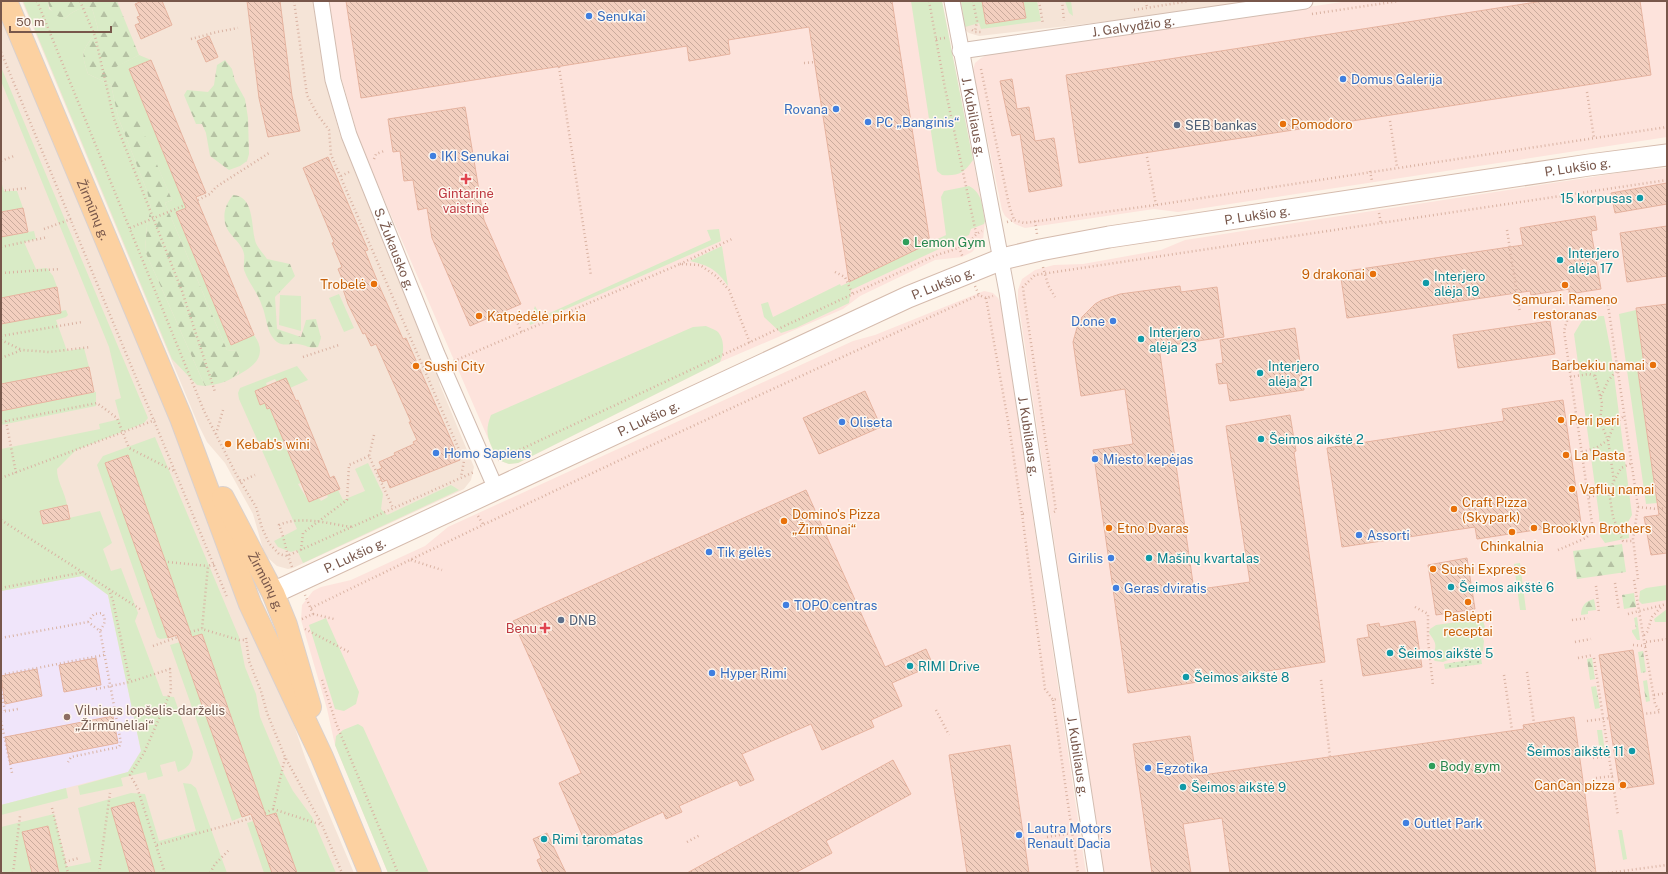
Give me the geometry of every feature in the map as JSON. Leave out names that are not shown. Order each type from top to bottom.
[{"type":"main road","name":"Žirmūnų g.","points":[[6,1],[181,418],[250,604],[322,756],[370,873]]},
{"type":"main road","name":"Žirmūnų g.","points":[[181,418],[273,593],[286,625],[322,756]]},
{"type":"main road","points":[[250,604],[273,593]]},
{"type":"street","name":"S. Žukausko g.","points":[[321,1],[333,80],[349,135],[443,366],[492,463],[496,489]]},
{"type":"street","name":"J. Kubiliaus g.","points":[[952,1],[960,51],[1002,259],[1096,873]]},
{"type":"street","name":"J. Galvydžio g.","points":[[960,51],[1305,1]]},
{"type":"street","name":"P. Lukšio g.","points":[[273,593],[908,297],[1002,259],[1108,237],[1589,165],[1667,155]]},
{"type":"path","points":[[38,1],[216,435],[240,482],[256,507],[262,528],[269,543],[279,554],[287,556],[461,478],[934,256],[959,247],[971,241],[976,233],[1014,220],[1024,222],[1156,205],[1667,127]]},
{"type":"path","points":[[80,1],[95,36],[114,119],[182,291],[215,392]]},
{"type":"path","points":[[294,1],[306,95],[317,114],[329,130],[331,155],[464,461],[461,478]]},
{"type":"path","points":[[929,1],[976,233]]},
{"type":"path","points":[[974,1],[977,21],[975,32]]},
{"type":"path","points":[[1035,25],[1043,24],[1039,1]]},
{"type":"path","points":[[1062,1],[1064,21]]},
{"type":"path","points":[[1146,1],[1147,8],[1190,1]]},
{"type":"path","points":[[191,40],[217,32],[238,28]]},
{"type":"path","points":[[936,39],[970,29],[975,32],[983,32]]},
{"type":"path","points":[[1,52],[155,420],[174,471],[229,600]]},
{"type":"path","points":[[979,61],[1009,205],[1014,220]]},
{"type":"path","points":[[804,63],[815,62]]},
{"type":"path","points":[[559,66],[591,276]]},
{"type":"path","points":[[1587,92],[1594,138]]},
{"type":"path","points":[[1390,121],[1397,168]]},
{"type":"path","points":[[198,200],[210,194],[216,187],[269,153]]},
{"type":"path","points":[[1,161],[14,156]]},
{"type":"path","points":[[1147,157],[1156,205]]},
{"type":"path","points":[[1043,426],[1023,287],[1035,275],[1667,180]]},
{"type":"path","points":[[1,191],[27,188]]},
{"type":"path","points":[[130,228],[185,205]]},
{"type":"path","points":[[44,229],[71,219]]},
{"type":"path","points":[[1507,230],[1520,313]]},
{"type":"path","points":[[1,246],[48,237]]},
{"type":"path","points":[[443,366],[680,264],[734,238]]},
{"type":"path","points":[[680,264],[700,265],[716,276],[730,290],[750,343]]},
{"type":"path","points":[[1,273],[60,269]]},
{"type":"path","points":[[835,272],[845,277],[853,295]]},
{"type":"path","points":[[313,614],[311,608],[410,560],[766,391],[979,295],[986,298],[1010,432]]},
{"type":"path","points":[[1608,305],[1638,507],[1633,541],[1638,579]]},
{"type":"path","points":[[1558,550],[1586,538],[1593,530],[1564,331],[1570,311]]},
{"type":"path","points":[[516,320],[522,333]]},
{"type":"path","points":[[1,336],[82,322]]},
{"type":"path","points":[[1,340],[22,350],[49,352],[92,347]]},
{"type":"path","points":[[303,357],[339,345]]},
{"type":"path","points":[[1,358],[22,350]]},
{"type":"path","points":[[1598,360],[1595,376],[1602,403],[1600,421],[1608,440],[1614,481]]},
{"type":"path","points":[[1600,396],[1608,381],[1618,370]]},
{"type":"path","points":[[1570,377],[1590,374],[1595,376]]},
{"type":"path","points":[[1,422],[97,403],[117,418],[129,448],[174,471]]},
{"type":"path","points":[[216,435],[224,410]]},
{"type":"path","points":[[1582,452],[1596,448],[1608,440],[1614,425],[1625,416]]},
{"type":"path","points":[[1,478],[155,420]]},
{"type":"path","points":[[6,421],[16,472]]},
{"type":"path","points":[[374,435],[369,456],[393,508]]},
{"type":"path","points":[[301,550],[303,533],[347,500],[349,465],[369,456]]},
{"type":"path","points":[[1632,463],[1622,468],[1609,492],[1617,529],[1623,541],[1633,541]]},
{"type":"path","points":[[240,482],[255,475]]},
{"type":"path","points":[[1589,497],[1609,492]]},
{"type":"path","points":[[1638,507],[1657,509],[1667,508]]},
{"type":"path","points":[[1,520],[140,609]]},
{"type":"path","points":[[287,556],[286,544],[279,525],[288,521],[316,522],[353,527]]},
{"type":"path","points":[[410,560],[442,570]]},
{"type":"path","points":[[168,562],[208,566],[214,564]]},
{"type":"path","points":[[202,628],[208,566]]},
{"type":"path","points":[[1,588],[84,572]]},
{"type":"path","points":[[1634,580],[1646,642],[1655,704],[1660,712],[1643,714]]},
{"type":"path","points":[[1615,583],[1619,610]]},
{"type":"path","points":[[1596,586],[1600,613]]},
{"type":"path","points":[[109,588],[130,682]]},
{"type":"path","points":[[1628,614],[1667,604]]},
{"type":"path","points":[[1644,635],[1647,632],[1652,618],[1661,606]]},
{"type":"path","points":[[1415,607],[1428,614],[1428,640],[1433,686]]},
{"type":"path","points":[[1,638],[88,622],[94,614],[102,613],[105,618],[105,623],[100,631],[121,743],[119,747],[71,757],[68,762]]},
{"type":"path","points":[[307,636],[302,619],[313,614],[334,619]]},
{"type":"path","points":[[1572,620],[1588,618]]},
{"type":"path","points":[[88,622],[100,631]]},
{"type":"path","points":[[190,632],[202,628],[246,641]]},
{"type":"path","points":[[305,629],[349,652]]},
{"type":"path","points":[[245,633],[249,661],[261,691],[267,713],[285,757],[322,824],[342,873]]},
{"type":"path","points":[[153,646],[178,637]]},
{"type":"path","points":[[1575,642],[1591,639]]},
{"type":"path","points":[[1646,642],[1667,639]]},
{"type":"path","points":[[1633,645],[1646,646]]},
{"type":"path","points":[[1,675],[104,655]]},
{"type":"path","points":[[1578,658],[1594,656],[1618,816]]},
{"type":"path","points":[[96,689],[130,682],[170,669],[171,691],[144,754],[130,775],[137,786],[165,873]]},
{"type":"path","points":[[319,672],[336,723],[398,873]]},
{"type":"path","points":[[1527,672],[1534,723]]},
{"type":"path","points":[[1504,675],[1512,730]]},
{"type":"path","points":[[1321,680],[1330,757]]},
{"type":"path","points":[[1,690],[5,711]]},
{"type":"path","points":[[1654,695],[1667,693]]},
{"type":"path","points":[[1053,700],[1078,873]]},
{"type":"path","points":[[1,712],[18,709]]},
{"type":"path","points":[[936,710],[949,735]]},
{"type":"path","points":[[1587,721],[1609,718]]},
{"type":"path","points":[[1,722],[12,773]]},
{"type":"path","points":[[1593,758],[1610,756]]},
{"type":"path","points":[[273,809],[285,757]]},
{"type":"path","points":[[1596,778],[1613,776]]},
{"type":"path","points":[[99,873],[110,793]]},
{"type":"path","points":[[52,808],[68,873]]},
{"type":"path","points":[[265,813],[273,809],[322,824]]},
{"type":"path","points":[[13,873],[20,816]]},
{"type":"path","points":[[156,845],[252,818]]},
{"type":"path","points":[[1047,837],[1072,833]]},
{"type":"path","points":[[687,842],[700,835]]},
{"type":"path","points":[[210,873],[215,864],[229,850]]},
{"type":"path","points":[[65,862],[80,858]]},
{"type":"path","points":[[1608,873],[1667,865]]},
{"type":"shaded area","points":[[1,1],[263,635],[306,760],[354,873],[1,873]]},
{"type":"shaded area","points":[[22,1],[314,1],[329,94],[340,135],[434,359],[440,385],[474,467],[471,480],[464,489],[293,568],[288,569],[277,566],[268,558],[263,549],[253,514],[225,463],[207,442],[198,424]]},
{"type":"shaded area","points":[[329,1],[942,1],[985,221],[983,240],[972,252],[962,257],[935,260],[860,296],[843,309],[720,362],[518,463],[509,464],[498,460],[360,144],[340,73]]},
{"type":"shaded area","points":[[960,1],[1257,1],[1155,16],[979,36],[965,30]]},
{"type":"shaded area","points":[[1349,1],[1667,1],[1667,137],[1178,212],[1154,209],[1025,228],[1015,224],[1005,216],[1002,210],[973,70],[975,63],[981,58],[987,55],[1065,42]]},
{"type":"shaded area","points":[[1667,168],[1667,873],[1104,873],[1018,300],[1018,290],[1022,279],[1035,270],[1054,265],[1083,264],[1161,250],[1185,240],[1637,170]]},
{"type":"shaded area","points":[[984,291],[993,293],[998,298],[1001,305],[1086,873],[388,873],[335,745],[327,709],[301,620],[302,605],[313,591],[321,587],[351,580],[425,546],[448,527],[853,341],[875,335]]},
{"type":"shaded area","name":"Vilniaus lopšelis-darželis „Žirmūnėliai“","points":[[82,576],[108,595],[141,751],[128,772],[1,805],[1,591]]},
{"type":"green space","points":[[23,1],[48,1],[49,9],[64,19],[80,9],[92,8],[98,29],[84,50],[85,66],[88,74],[111,85],[118,117],[147,191],[151,208],[147,225],[145,251],[205,386],[197,385],[172,359]]},
{"type":"green space","points":[[48,1],[117,1],[139,55],[116,67],[172,200],[165,203],[227,350],[237,351],[240,360],[240,367],[238,373],[228,380],[205,386],[145,251],[147,225],[151,208],[147,191],[118,117],[111,85],[88,74],[85,66],[84,50],[98,29],[92,8],[80,9],[64,19],[53,13]]},
{"type":"green space","points":[[911,1],[942,1],[973,160],[964,171],[957,174],[942,175],[937,171]]},
{"type":"green space","points":[[961,1],[982,1],[986,24],[1026,18],[1023,1],[1037,1],[1041,21],[981,29],[979,23],[965,27]]},
{"type":"green space","points":[[1065,1],[1071,1],[1073,16],[1069,13]]},
{"type":"green space","points":[[139,55],[151,60],[129,69],[186,208],[176,213],[231,345],[254,335],[258,343],[260,350],[256,361],[246,371],[232,378],[239,373],[237,351],[227,350],[165,203],[172,200],[115,67]]},
{"type":"green space","points":[[225,60],[232,69],[235,81],[245,99],[248,118],[249,154],[247,161],[240,166],[229,170],[210,156],[206,133],[202,124],[196,124],[184,95],[187,90],[208,92],[214,85],[217,65]]},
{"type":"green space","points":[[1,67],[148,418],[144,423],[76,450],[57,469],[58,478],[67,505],[40,511],[42,524],[100,511],[112,543],[103,549],[111,571],[121,568],[138,613],[135,621],[163,696],[174,697],[193,752],[189,765],[178,772],[175,761],[160,765],[163,776],[148,780],[146,772],[121,778],[123,786],[80,795],[78,786],[128,772],[141,751],[108,595],[82,576],[1,591],[1,449],[100,429],[99,424],[120,419],[115,400],[121,398],[109,347],[1,81]]},
{"type":"green space","points":[[1,181],[4,191],[17,191],[23,208],[1,212]]},
{"type":"green space","points":[[969,186],[977,192],[979,196],[985,221],[984,224],[971,229],[969,235],[851,290],[849,303],[796,328],[781,333],[764,317],[761,304],[768,302],[773,317],[946,235],[941,197],[944,191]]},
{"type":"green space","points":[[233,195],[245,200],[248,205],[256,242],[267,259],[290,264],[295,276],[275,297],[277,329],[301,337],[306,320],[316,319],[321,338],[318,347],[298,344],[285,345],[277,342],[273,338],[269,330],[264,310],[244,270],[243,250],[229,232],[225,223],[224,215],[226,208]]},
{"type":"green space","points":[[719,229],[721,241],[530,325],[529,322],[535,306],[541,317],[711,240],[707,230]]},
{"type":"green space","points":[[34,231],[36,239],[24,242],[36,269],[47,268],[53,276],[57,287],[1,298],[1,237]]},
{"type":"green space","points":[[722,246],[728,286],[712,269],[690,261]]},
{"type":"green space","points":[[339,294],[354,328],[344,332],[329,298]]},
{"type":"green space","points":[[280,295],[301,296],[301,331],[279,325]]},
{"type":"green space","points":[[66,310],[68,315],[66,317],[56,320],[67,351],[84,348],[89,367],[1,384],[1,324]]},
{"type":"green space","points":[[1636,310],[1644,364],[1637,365],[1657,503],[1646,504],[1619,314]]},
{"type":"green space","points":[[1604,316],[1611,352],[1632,515],[1628,522],[1629,538],[1605,543],[1600,536],[1599,515],[1574,334],[1583,319]]},
{"type":"green space","points":[[706,326],[718,332],[722,339],[723,351],[720,362],[518,463],[509,464],[498,460],[488,438],[488,428],[491,415],[693,327]]},
{"type":"green space","points":[[297,366],[308,380],[290,388],[286,378],[277,382],[275,379],[266,383],[267,386],[255,391],[260,405],[265,403],[267,409],[270,408],[284,441],[282,442],[285,450],[287,449],[298,470],[296,471],[301,483],[298,484],[309,502],[319,498],[321,501],[328,497],[327,495],[338,490],[343,500],[365,491],[355,469],[368,463],[383,494],[381,509],[387,515],[451,485],[459,490],[303,563],[297,550],[291,552],[278,547],[274,541],[297,529],[239,399],[238,393],[240,388]]},
{"type":"green space","points":[[96,392],[96,406],[1,425],[1,411]]},
{"type":"green space","points":[[155,437],[239,637],[245,667],[256,694],[260,717],[283,772],[293,791],[312,817],[336,873],[297,873],[276,813],[266,816],[202,634],[192,637],[127,455],[106,463],[168,638],[160,639],[157,637],[97,465],[103,456]]},
{"type":"green space","points":[[1622,544],[1626,572],[1577,579],[1573,551]]},
{"type":"green space","points":[[1520,563],[1526,610],[1520,610],[1514,564]]},
{"type":"green space","points":[[1667,585],[1667,600],[1642,604],[1639,601],[1640,591],[1646,588]]},
{"type":"green space","points":[[1634,593],[1636,607],[1624,609],[1622,595]]},
{"type":"green space","points":[[1594,599],[1596,610],[1588,611],[1588,614],[1581,615],[1584,605],[1588,601]]},
{"type":"green space","points":[[1667,609],[1667,622],[1655,622],[1654,619]]},
{"type":"green space","points":[[1637,617],[1640,640],[1637,640],[1632,632],[1632,630],[1636,629],[1634,618]]},
{"type":"green space","points":[[326,618],[359,692],[356,704],[344,711],[335,709],[309,625]]},
{"type":"green space","points":[[1478,619],[1483,621],[1485,627],[1480,632],[1484,641],[1483,651],[1475,654],[1463,654],[1443,662],[1435,661],[1432,658],[1435,643],[1429,633],[1430,629],[1436,625]]},
{"type":"green space","points":[[180,642],[242,817],[232,821],[170,645]]},
{"type":"green space","points":[[1643,651],[1646,672],[1641,673],[1638,652]]},
{"type":"green space","points":[[1481,658],[1482,664],[1445,669],[1444,664]]},
{"type":"green space","points":[[1592,658],[1595,679],[1590,680],[1587,659]]},
{"type":"green space","points":[[1647,680],[1650,701],[1646,702],[1643,681]]},
{"type":"green space","points":[[1596,686],[1600,708],[1595,709],[1591,687]]},
{"type":"green space","points":[[358,724],[363,727],[429,873],[388,873],[335,745],[336,736],[343,730]]},
{"type":"green space","points":[[1597,730],[1602,730],[1605,752],[1600,753]]},
{"type":"green space","points":[[183,783],[191,784],[196,788],[227,873],[155,873],[134,802],[112,808],[130,873],[59,873],[47,826],[22,832],[32,873],[3,873],[1,865],[1,827],[54,814],[67,867],[91,862],[78,808],[131,793],[145,794],[159,841],[196,831]]},
{"type":"green space","points":[[66,788],[68,798],[1,815],[1,805]]},
{"type":"green space","points":[[253,821],[272,873],[264,873],[247,823]]},
{"type":"green space","points":[[1618,830],[1622,830],[1627,859],[1623,860]]},
{"type":"building","points":[[142,1],[162,1],[172,25],[141,39],[135,25],[140,23],[137,17],[140,16],[135,4]]},
{"type":"building","points":[[247,1],[280,1],[292,96],[300,131],[268,137],[259,98]]},
{"type":"building","name":"PC „Banginis“","points":[[346,1],[892,1],[930,243],[849,282],[809,27],[728,40],[730,54],[689,61],[687,46],[361,98]]},
{"type":"building","points":[[982,1],[1023,1],[1026,18],[986,24]]},
{"type":"building","name":"Domus Galerija","points":[[1543,1],[1640,1],[1651,75],[1079,163],[1066,75]]},
{"type":"building","points":[[209,36],[218,57],[206,62],[197,41]]},
{"type":"building","points":[[151,60],[206,193],[196,197],[254,335],[231,345],[176,212],[186,208],[129,69]]},
{"type":"building","points":[[1012,79],[1017,109],[1029,107],[1035,141],[1054,138],[1062,186],[1029,192],[1020,134],[1012,136],[1000,81]]},
{"type":"building","points":[[465,107],[484,220],[521,304],[470,326],[432,238],[427,208],[418,210],[413,180],[404,181],[400,151],[393,152],[388,119]]},
{"type":"building","points":[[328,157],[368,250],[365,251],[381,290],[403,339],[406,338],[460,460],[390,488],[387,480],[382,482],[377,470],[382,468],[379,462],[414,444],[413,442],[417,440],[409,422],[411,422],[376,344],[371,346],[365,333],[363,334],[348,304],[341,283],[343,281],[338,269],[342,267],[332,243],[334,242],[303,168]]},
{"type":"building","name":"15 korpusas","points":[[1667,183],[1667,204],[1615,213],[1611,193]]},
{"type":"building","points":[[23,208],[28,232],[1,237],[1,212]]},
{"type":"building","points":[[1595,216],[1597,230],[1591,231],[1601,289],[1569,294],[1569,289],[1531,295],[1530,291],[1347,318],[1340,272],[1523,245],[1520,228]]},
{"type":"building","points":[[1667,226],[1667,276],[1627,282],[1620,233]]},
{"type":"building","points":[[1180,286],[1181,292],[1217,287],[1224,337],[1159,347],[1194,590],[1250,582],[1226,426],[1290,415],[1296,451],[1294,452],[1325,662],[1128,693],[1093,450],[1133,444],[1125,389],[1081,396],[1073,342],[1078,324],[1082,317],[1095,304],[1102,300],[1120,294]]},
{"type":"building","points":[[57,287],[61,313],[1,324],[1,298]]},
{"type":"building","points":[[1667,304],[1667,553],[1651,555],[1644,517],[1659,515],[1637,365],[1644,364],[1636,308]]},
{"type":"building","points":[[1550,321],[1555,354],[1458,368],[1453,335]]},
{"type":"building","name":"Interjero alėja 21","points":[[1295,328],[1304,390],[1230,401],[1227,383],[1219,384],[1216,364],[1223,363],[1220,340]]},
{"type":"building","points":[[89,367],[94,392],[1,411],[1,384]]},
{"type":"building","points":[[286,378],[296,401],[298,400],[330,478],[334,476],[340,489],[309,502],[270,408],[267,409],[265,403],[260,405],[255,391]]},
{"type":"building","name":"Oliseta","points":[[865,391],[881,427],[819,454],[803,418]]},
{"type":"building","points":[[1563,400],[1581,523],[1477,539],[1475,527],[1342,547],[1327,448],[1504,421],[1502,409]]},
{"type":"building","points":[[128,455],[192,637],[202,634],[266,816],[276,813],[297,873],[272,873],[251,814],[242,817],[177,635],[168,638],[105,463]]},
{"type":"building","name":"Hyper Rimi","points":[[806,490],[885,667],[926,649],[933,665],[892,683],[902,706],[871,720],[874,727],[822,750],[811,724],[742,754],[754,780],[740,786],[737,780],[679,806],[682,812],[666,819],[663,812],[587,846],[559,783],[581,773],[513,621]]},
{"type":"building","points":[[67,505],[70,519],[43,524],[40,511]]},
{"type":"building","name":"Šeimos aikštė 6","points":[[1467,558],[1475,609],[1436,615],[1428,565]]},
{"type":"building","name":"Šeimos aikštė 5","points":[[1415,621],[1422,667],[1363,676],[1357,639],[1369,637],[1367,625],[1379,623],[1380,627]]},
{"type":"building","name":"Šeimos aikštė 11","points":[[1633,650],[1654,784],[1620,789],[1599,655]]},
{"type":"building","points":[[96,658],[101,685],[64,692],[59,665]]},
{"type":"building","points":[[37,669],[42,696],[5,704],[1,676]]},
{"type":"building","points":[[113,716],[118,743],[10,764],[5,737]]},
{"type":"building","name":"Outlet Park","points":[[1574,717],[1596,873],[1230,873],[1222,818],[1183,824],[1191,873],[1152,873],[1133,744],[1190,736],[1196,776],[1524,729],[1523,725]]},
{"type":"building","points":[[1010,745],[1029,873],[967,873],[949,755]]},
{"type":"building","points":[[893,760],[911,794],[826,841],[832,853],[795,873],[687,873]]},
{"type":"building","points":[[134,802],[155,873],[130,873],[111,808]]},
{"type":"building","points":[[48,826],[59,873],[32,873],[22,832]]},
{"type":"building","points":[[547,833],[566,873],[543,873],[537,860],[541,858],[533,839]]},
{"type":"place","name":"Senukai","points":[[589,16]]},
{"type":"place","name":"Domus Galerija","points":[[1343,79]]},
{"type":"place","name":"Rovana","points":[[836,109]]},
{"type":"place","name":"PC „Banginis“","points":[[868,122]]},
{"type":"place","name":"Pomodoro","points":[[1283,124]]},
{"type":"place","name":"SEB bankas","points":[[1177,125]]},
{"type":"place","name":"IKI Senukai","points":[[433,156]]},
{"type":"place","name":"Gintarinė vaistinė","points":[[466,179]]},
{"type":"place","name":"15 korpusas","points":[[1640,198]]},
{"type":"place","name":"Lemon Gym","points":[[906,242]]},
{"type":"place","name":"Interjero alėja 17","points":[[1560,260]]},
{"type":"place","name":"9 drakonai","points":[[1373,274]]},
{"type":"place","name":"Interjero alėja 19","points":[[1426,283]]},
{"type":"place","name":"Trobelė","points":[[374,284]]},
{"type":"place","name":"Samurai. Rameno restoranas","points":[[1565,285]]},
{"type":"place","name":"Katpėdėlė pirkia","points":[[479,316]]},
{"type":"place","name":"D.one","points":[[1113,321]]},
{"type":"place","name":"Interjero alėja 23","points":[[1141,339]]},
{"type":"place","name":"Barbekiu namai","points":[[1653,365]]},
{"type":"place","name":"Sushi City","points":[[416,366]]},
{"type":"place","name":"Interjero alėja 21","points":[[1260,373]]},
{"type":"place","name":"Peri peri","points":[[1561,420]]},
{"type":"place","name":"Oliseta","points":[[842,422]]},
{"type":"place","name":"Šeimos aikštė 2","points":[[1261,439]]},
{"type":"place","name":"Kebab's wini","points":[[228,444]]},
{"type":"place","name":"Homo Sapiens","points":[[436,453]]},
{"type":"place","name":"La Pasta","points":[[1566,455]]},
{"type":"place","name":"Miesto kepėjas","points":[[1095,459]]},
{"type":"place","name":"Vaflių namai","points":[[1572,489]]},
{"type":"place","name":"Craft Pizza (Skypark)","points":[[1454,509]]},
{"type":"place","name":"Domino's Pizza „Žirmūnai“","points":[[784,521]]},
{"type":"place","name":"Etno Dvaras","points":[[1109,528]]},
{"type":"place","name":"Brooklyn Brothers","points":[[1534,528]]},
{"type":"place","name":"Chinkalnia","points":[[1512,532]]},
{"type":"place","name":"Assorti","points":[[1359,535]]},
{"type":"place","name":"Tik gėlės","points":[[709,552]]},
{"type":"place","name":"Girilis","points":[[1111,558]]},
{"type":"place","name":"Mašinų kvartalas","points":[[1149,558]]},
{"type":"place","name":"Sushi Express","points":[[1433,569]]},
{"type":"place","name":"Šeimos aikštė 6","points":[[1451,587]]},
{"type":"place","name":"Geras dviratis","points":[[1116,588]]},
{"type":"place","name":"Paslėpti receptai","points":[[1468,602]]},
{"type":"place","name":"TOPO centras","points":[[786,605]]},
{"type":"place","name":"DNB","points":[[561,620]]},
{"type":"place","name":"Benu","points":[[545,628]]},
{"type":"place","name":"Šeimos aikštė 5","points":[[1390,653]]},
{"type":"place","name":"RIMI Drive","points":[[910,666]]},
{"type":"place","name":"Hyper Rimi","points":[[712,673]]},
{"type":"place","name":"Šeimos aikštė 8","points":[[1186,677]]},
{"type":"place","name":"Vilniaus lopšelis-darželis „Žirmūnėliai“","points":[[67,717]]},
{"type":"place","name":"Šeimos aikštė 11","points":[[1632,751]]},
{"type":"place","name":"Body gym","points":[[1432,766]]},
{"type":"place","name":"Egzotika","points":[[1148,768]]},
{"type":"place","name":"CanCan pizza","points":[[1623,785]]},
{"type":"place","name":"Šeimos aikštė 9","points":[[1183,787]]},
{"type":"place","name":"Outlet Park","points":[[1406,823]]},
{"type":"place","name":"Lautra Motors Renault Dacia","points":[[1019,835]]},
{"type":"place","name":"Rimi taromatas","points":[[544,839]]}]
